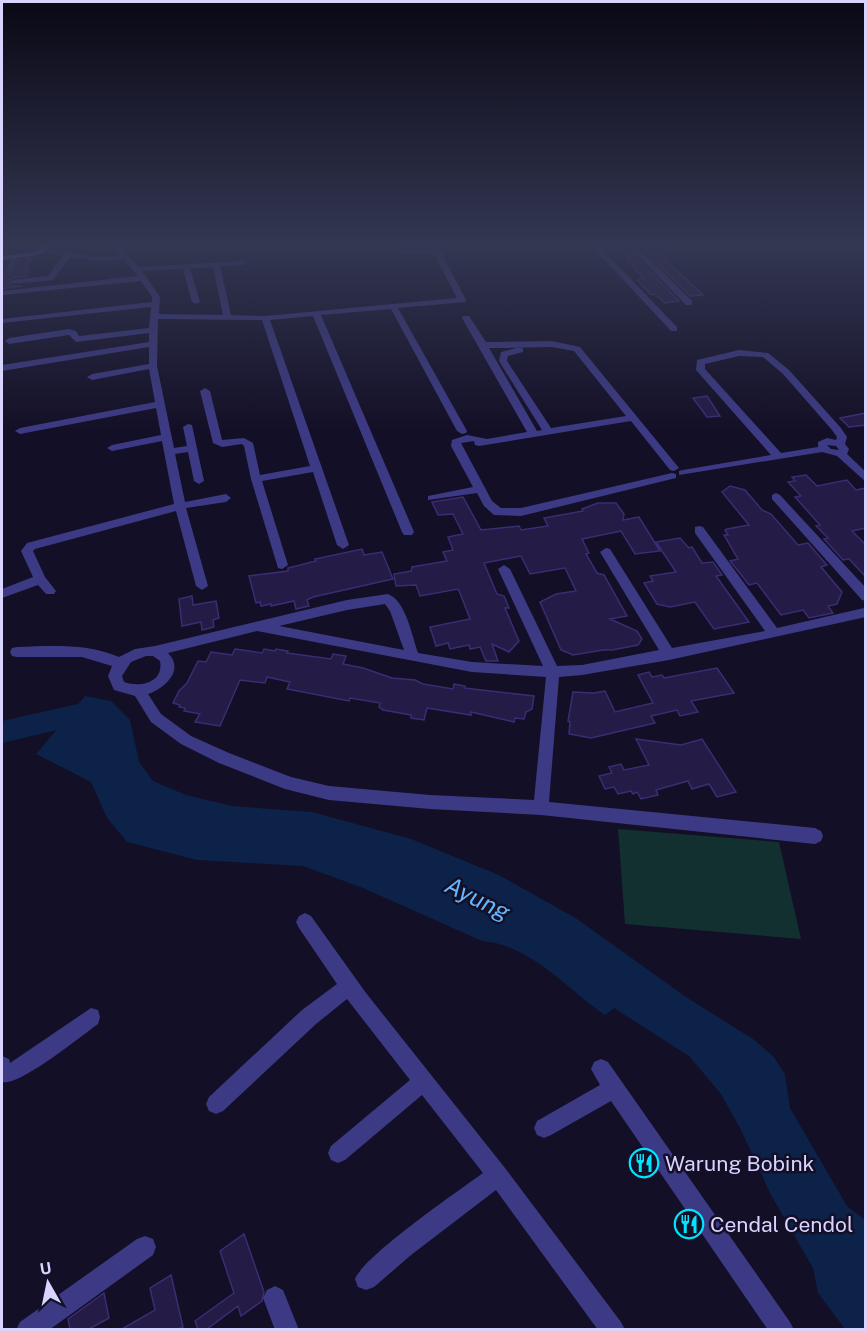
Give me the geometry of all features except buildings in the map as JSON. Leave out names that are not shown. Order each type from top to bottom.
[{"type":"street","points":[[2,321],[138,306]]},
{"type":"street","points":[[156,306],[152,344],[153,366],[180,506],[202,586]]},
{"type":"street","points":[[225,306],[227,316]]},
{"type":"street","points":[[154,316],[227,316],[245,312],[265,318],[392,306]]},
{"type":"street","points":[[393,306],[462,431]]},
{"type":"street","points":[[652,306],[674,330]]},
{"type":"street","points":[[316,314],[408,532]]},
{"type":"street","points":[[265,318],[315,468],[344,545]]},
{"type":"street","points":[[466,318],[533,433]]},
{"type":"street","points":[[9,341],[69,332],[73,333],[76,339],[153,330]]},
{"type":"street","points":[[2,368],[152,344]]},
{"type":"street","points":[[483,345],[542,344],[564,345],[577,349],[676,473]]},
{"type":"street","points":[[523,346],[504,354],[502,357],[504,364],[548,431]]},
{"type":"street","points":[[779,457],[701,370],[700,362],[739,353],[757,352],[765,355],[786,372],[841,434],[840,448],[866,479]]},
{"type":"street","points":[[493,365],[504,364]]},
{"type":"street","points":[[92,376],[153,366]]},
{"type":"street","points":[[205,391],[218,441],[222,444],[247,442],[282,565]]},
{"type":"street","points":[[20,431],[161,404]]},
{"type":"street","points":[[631,418],[486,442],[475,437],[460,440],[456,446],[494,509],[498,512],[513,513],[676,473],[840,448]]},
{"type":"street","points":[[188,427],[199,481]]},
{"type":"street","points":[[112,448],[167,437]]},
{"type":"street","points":[[170,452],[192,448]]},
{"type":"street","points":[[256,479],[315,468]]},
{"type":"street","points":[[432,498],[480,489]]},
{"type":"street","points":[[255,627],[472,667],[553,672],[607,667],[774,634],[865,606],[776,497]]},
{"type":"street","points":[[50,591],[40,579],[27,551],[31,546],[180,506],[226,498]]},
{"type":"street","points":[[699,530],[774,634]]},
{"type":"street","points":[[606,552],[669,655]]},
{"type":"street","points":[[504,569],[553,672],[542,808]]},
{"type":"street","points":[[2,594],[40,579]]},
{"type":"street","points":[[155,651],[166,658],[168,669],[166,675],[155,686],[139,691],[125,690],[119,686],[115,676],[120,664],[136,653],[155,651],[347,605],[388,599],[396,610],[413,657]]},
{"type":"street","points":[[17,652],[84,651],[105,656],[120,664]]},
{"type":"street","points":[[139,691],[156,718],[186,740],[290,784],[329,793],[430,802],[542,808],[815,836]]},
{"type":"street","points":[[305,922],[359,1000],[498,1175],[613,1329]]},
{"type":"street","points":[[216,1104],[309,1017],[350,985]]},
{"type":"street","points":[[2,1066],[6,1074],[14,1072],[91,1017]]},
{"type":"street","points":[[601,1070],[782,1329]]},
{"type":"street","points":[[338,1153],[424,1081]]},
{"type":"street","points":[[544,1128],[614,1088]]},
{"type":"street","points":[[366,1279],[403,1247],[498,1175]]},
{"type":"street","points":[[28,1329],[145,1247]]},
{"type":"street","points":[[275,1298],[287,1329]]},
{"type":"green space","points":[[618,829],[779,842],[801,939],[625,924]]},
{"type":"water","points":[[85,696],[111,701],[130,720],[139,762],[153,781],[186,795],[232,806],[312,812],[411,839],[499,875],[577,919],[686,997],[753,1039],[773,1056],[785,1074],[790,1108],[847,1206],[865,1220],[865,1329],[845,1329],[818,1293],[813,1268],[771,1195],[741,1130],[721,1094],[689,1056],[614,1008],[605,1015],[548,970],[517,951],[500,944],[482,941],[363,888],[303,866],[197,860],[127,842],[107,818],[91,782],[36,754]]},
{"type":"waterway","name":"Ayung","points":[[2,732],[96,710],[100,714]]},
{"type":"place","name":"Warung Bobink","points":[[644,1163]]},
{"type":"place","name":"Cendal Cendol","points":[[689,1224]]}]
